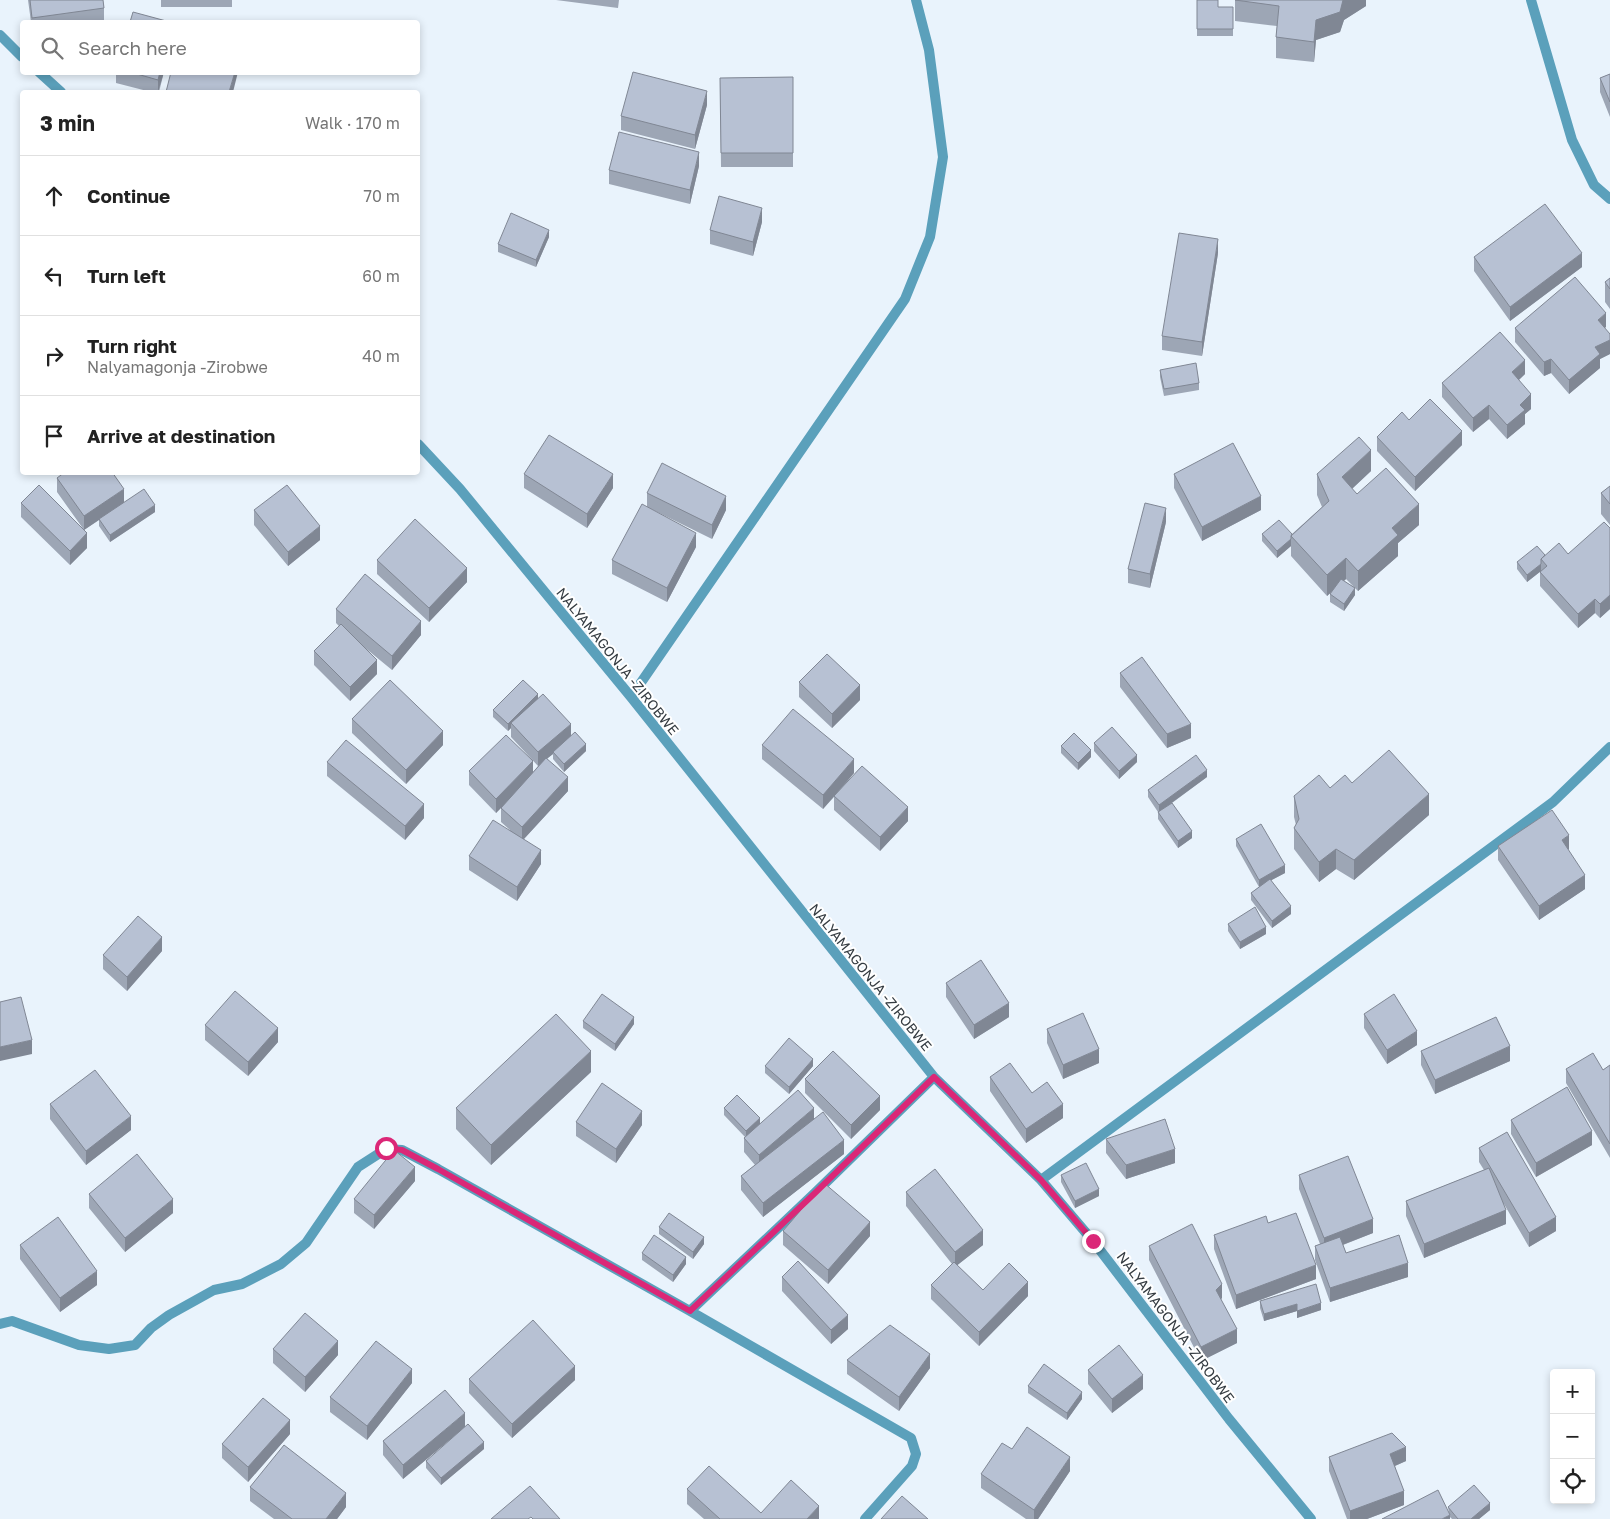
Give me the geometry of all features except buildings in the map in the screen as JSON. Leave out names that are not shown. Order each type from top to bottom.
[{"type":"street","points":[[631,697],[905,299],[930,237],[943,157],[929,50],[916,0]]},
{"type":"street","points":[[1531,0],[1572,140],[1594,185],[1610,199]]},
{"type":"street","points":[[0,36],[20,55]]},
{"type":"street","points":[[43,75],[59,90]]},
{"type":"street","name":"NALYAMAGONJA -ZIROBWE","points":[[420,446],[460,489],[631,697],[934,1077],[1041,1180],[1093,1241],[1229,1419],[1312,1519]]},
{"type":"street","points":[[1041,1180],[1553,802],[1610,747]]},
{"type":"street","points":[[690,1311],[934,1077]]},
{"type":"street","points":[[0,1324],[12,1321],[79,1345],[109,1349],[135,1345],[151,1328],[169,1315],[214,1290],[242,1284],[281,1264],[306,1243],[358,1167],[386,1148],[402,1150],[690,1311],[911,1438],[916,1454],[912,1466],[865,1519]]},
{"type":"route","points":[[386,1148],[402,1150],[438,1169],[690,1311],[934,1077],[1041,1180],[1093,1241]]}]
